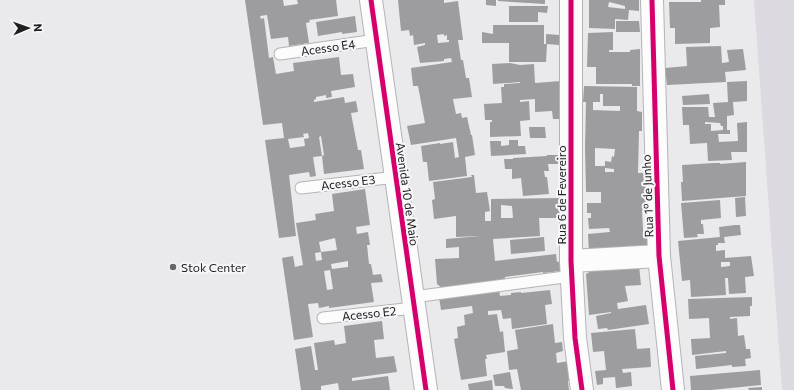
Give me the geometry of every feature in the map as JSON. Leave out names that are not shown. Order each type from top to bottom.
[{"type":"street","name":"Avenida 10 de Maio","points":[[371,0],[426,390]]},
{"type":"street","name":"Rua 6 de Fevereiro","points":[[571,0],[572,269],[575,338],[582,390]]},
{"type":"street","name":"Rua 1º de Junho","points":[[652,0],[659,256],[673,390]]},
{"type":"street","points":[[572,269],[659,256]]},
{"type":"lane","name":"Acesso E4","points":[[280,54],[376,40]]},
{"type":"lane","name":"Acesso E3","points":[[302,188],[396,177]]},
{"type":"lane","name":"Acesso E2","points":[[323,318],[413,302],[572,269]]},
{"type":"shaded area","points":[[754,0],[794,0],[794,390],[782,390]]},
{"type":"building","points":[[245,0],[283,0],[284,6],[298,4],[297,0],[336,0],[338,16],[309,20],[310,22],[306,23],[309,43],[289,46],[288,37],[271,39],[267,15],[260,16],[261,19],[264,18],[269,58],[273,57],[276,74],[294,71],[293,63],[339,57],[341,75],[353,74],[355,87],[331,91],[332,97],[326,98],[326,95],[316,97],[314,102],[344,97],[345,103],[356,101],[358,112],[351,113],[358,150],[361,150],[364,169],[324,174],[322,156],[313,157],[316,176],[310,177],[309,172],[289,175],[296,236],[279,238],[265,140],[284,138],[282,123],[263,125]],"holes":[[[308,133],[309,138],[304,139],[305,146],[290,148],[288,139],[304,137],[303,134]],[[321,136],[324,155],[322,156],[319,137]]]},
{"type":"building","points":[[398,0],[444,0],[444,3],[458,1],[463,40],[458,40],[461,60],[463,60],[466,78],[469,78],[472,97],[453,99],[456,114],[461,113],[462,118],[467,117],[472,135],[475,155],[465,157],[467,176],[429,181],[427,162],[423,162],[421,146],[440,143],[453,142],[455,158],[459,157],[456,138],[411,145],[407,126],[425,123],[418,86],[413,86],[411,68],[452,62],[451,58],[444,59],[444,61],[420,63],[417,47],[425,45],[425,43],[414,45],[413,35],[410,36],[409,30],[401,31]],"holes":[[[444,34],[444,36],[447,35],[447,40],[449,40],[449,42],[438,43],[437,35]]]},
{"type":"building","points":[[486,0],[496,0],[496,6],[486,5]]},
{"type":"building","points":[[545,0],[545,4],[498,1]]},
{"type":"building","points":[[589,0],[639,0],[639,11],[629,10],[628,20],[615,19],[615,29],[589,28]],"holes":[[[609,2],[625,6],[625,9],[608,7]]]},
{"type":"building","points":[[701,0],[725,0],[725,5],[719,5],[720,27],[710,28],[710,43],[675,44],[675,28],[670,28],[669,2],[701,2]]},
{"type":"building","points":[[509,6],[548,6],[547,13],[538,12],[538,22],[509,22]]},
{"type":"building","points":[[355,16],[357,32],[342,34],[342,32],[318,36],[316,22]]},
{"type":"building","points":[[616,21],[639,21],[640,32],[616,32]]},
{"type":"building","points":[[493,25],[544,25],[544,44],[547,44],[546,62],[509,62],[509,43],[482,43],[482,32],[493,34]]},
{"type":"building","points":[[613,32],[613,50],[609,50],[609,52],[630,52],[630,50],[640,49],[640,86],[632,86],[632,84],[596,84],[596,67],[587,67],[588,33]]},
{"type":"building","points":[[546,34],[559,35],[559,45],[546,44]]},
{"type":"building","points":[[721,46],[722,63],[729,62],[727,50],[743,49],[746,70],[725,72],[726,82],[667,85],[665,68],[687,66],[686,47]]},
{"type":"building","points":[[510,63],[520,65],[534,64],[535,83],[561,81],[562,119],[553,119],[552,111],[535,112],[535,99],[520,100],[520,102],[529,101],[530,120],[520,121],[521,136],[490,137],[490,122],[492,122],[492,120],[485,120],[484,104],[502,103],[501,87],[504,87],[504,84],[520,83],[493,84],[492,64]]},
{"type":"building","points":[[747,81],[747,101],[733,102],[734,115],[727,116],[727,130],[730,130],[730,134],[718,134],[719,142],[738,141],[737,123],[747,122],[747,152],[731,152],[732,160],[708,161],[707,143],[690,144],[689,125],[683,125],[682,107],[708,107],[709,117],[715,117],[713,103],[728,102],[727,82]],"holes":[[[705,122],[720,123],[721,126],[723,126],[723,130],[711,131],[711,124],[705,124]]]},
{"type":"building","points":[[584,86],[637,87],[637,111],[642,112],[642,131],[639,131],[638,173],[645,173],[646,210],[642,211],[643,230],[647,230],[649,250],[589,254],[588,234],[610,232],[609,228],[589,229],[588,218],[591,218],[591,213],[587,213],[587,203],[601,203],[601,192],[586,192],[586,102],[583,102]],"holes":[[[600,94],[603,94],[603,106],[620,106],[620,111],[593,110],[593,102],[600,102]],[[595,148],[615,149],[614,157],[612,156],[611,162],[605,161],[605,166],[595,166]],[[605,168],[614,169],[614,172],[605,172]]]},
{"type":"building","points":[[709,94],[710,104],[683,105],[682,96]]},
{"type":"building","points":[[529,127],[545,127],[546,138],[530,138]]},
{"type":"building","points":[[509,140],[518,140],[518,146],[525,146],[526,154],[491,156],[490,141],[501,141],[501,146],[509,145]]},
{"type":"building","points":[[562,155],[562,164],[548,164],[549,171],[544,171],[545,177],[547,177],[549,194],[523,196],[521,178],[512,179],[512,169],[505,169],[504,159]]},
{"type":"building","points":[[746,162],[746,196],[682,201],[682,165]]},
{"type":"building","points":[[471,175],[474,175],[476,193],[487,192],[490,211],[485,212],[485,221],[491,221],[491,199],[562,198],[562,218],[539,218],[540,236],[493,239],[495,261],[556,254],[557,262],[561,261],[561,271],[505,277],[505,280],[442,288],[437,284],[435,259],[459,258],[459,247],[446,248],[446,239],[480,236],[456,237],[456,216],[434,219],[432,200],[435,199],[433,182],[472,177]],"holes":[[[501,205],[512,206],[513,218],[501,218]]]},
{"type":"building","points":[[365,189],[370,225],[356,227],[357,234],[368,232],[370,245],[367,245],[369,264],[371,264],[373,275],[381,274],[383,282],[371,283],[374,302],[329,308],[329,306],[319,308],[318,303],[308,304],[313,337],[294,340],[282,258],[293,256],[295,267],[303,265],[296,223],[316,220],[315,214],[334,211],[332,194]],"holes":[[[335,238],[337,250],[321,252],[319,242]],[[321,252],[322,260],[316,261],[315,253]],[[348,261],[348,267],[332,269],[331,264]],[[330,270],[333,289],[327,290],[324,271]]]},
{"type":"building","points":[[745,197],[746,216],[736,217],[735,198]]},
{"type":"building","points":[[720,200],[721,218],[701,220],[704,234],[697,234],[698,237],[684,238],[681,203]]},
{"type":"building","points":[[740,225],[741,235],[724,237],[725,243],[718,243],[718,245],[716,245],[716,251],[725,250],[725,258],[751,256],[754,276],[745,277],[746,293],[729,294],[728,278],[725,278],[726,295],[691,297],[690,280],[682,281],[678,241],[720,237],[719,227]],"holes":[[[721,262],[730,262],[730,266],[721,267]]]},
{"type":"building","points":[[544,237],[545,251],[511,254],[510,240]]},
{"type":"building","points":[[639,265],[641,285],[625,286],[628,301],[617,303],[618,309],[646,305],[649,324],[608,330],[607,328],[598,329],[596,316],[611,312],[589,315],[586,274],[595,269],[598,269],[599,271],[612,270],[611,268]]},
{"type":"building","points":[[499,289],[500,296],[511,295],[511,293],[550,290],[552,304],[545,305],[547,324],[512,329],[511,318],[503,319],[501,310],[488,311],[488,315],[497,314],[500,332],[503,331],[505,352],[486,355],[487,376],[461,380],[454,339],[458,338],[457,327],[465,325],[464,315],[473,313],[472,306],[441,310],[439,297]]},
{"type":"building","points":[[752,297],[750,316],[730,317],[730,319],[737,318],[738,336],[744,335],[746,349],[750,349],[751,358],[745,359],[746,366],[732,367],[732,365],[696,369],[695,356],[726,353],[726,351],[692,355],[691,339],[710,338],[709,318],[689,319],[688,299]]},
{"type":"building","points":[[382,321],[384,339],[374,340],[376,358],[394,356],[397,372],[352,378],[352,381],[388,376],[390,390],[339,390],[338,383],[321,386],[321,390],[301,390],[295,349],[311,346],[315,370],[318,370],[314,343],[334,340],[335,345],[346,343],[344,326]]},
{"type":"building","points":[[553,324],[555,343],[562,342],[563,351],[556,353],[557,363],[569,361],[571,381],[568,381],[569,390],[521,390],[517,369],[509,370],[507,351],[518,349],[515,330]]},
{"type":"building","points":[[635,329],[637,349],[650,348],[651,367],[622,369],[623,373],[631,372],[632,386],[616,388],[615,377],[603,378],[603,384],[597,385],[595,371],[606,370],[604,351],[593,352],[591,333]]},
{"type":"building","points":[[760,370],[761,385],[711,390],[691,390],[690,376]]},
{"type":"building","points":[[510,372],[513,389],[505,388],[504,386],[495,386],[493,375]]},
{"type":"building","points":[[492,380],[493,390],[469,390],[468,384]]},
{"type":"building","points":[[762,387],[762,390],[749,390],[748,388]]},
{"type":"cycle path","points":[[371,0],[426,390]]},
{"type":"cycle path","points":[[571,0],[571,261],[575,338],[582,390]]},
{"type":"cycle path","points":[[652,0],[659,256],[673,390]]},
{"type":"place","name":"Stok Center","points":[[173,267]]}]
